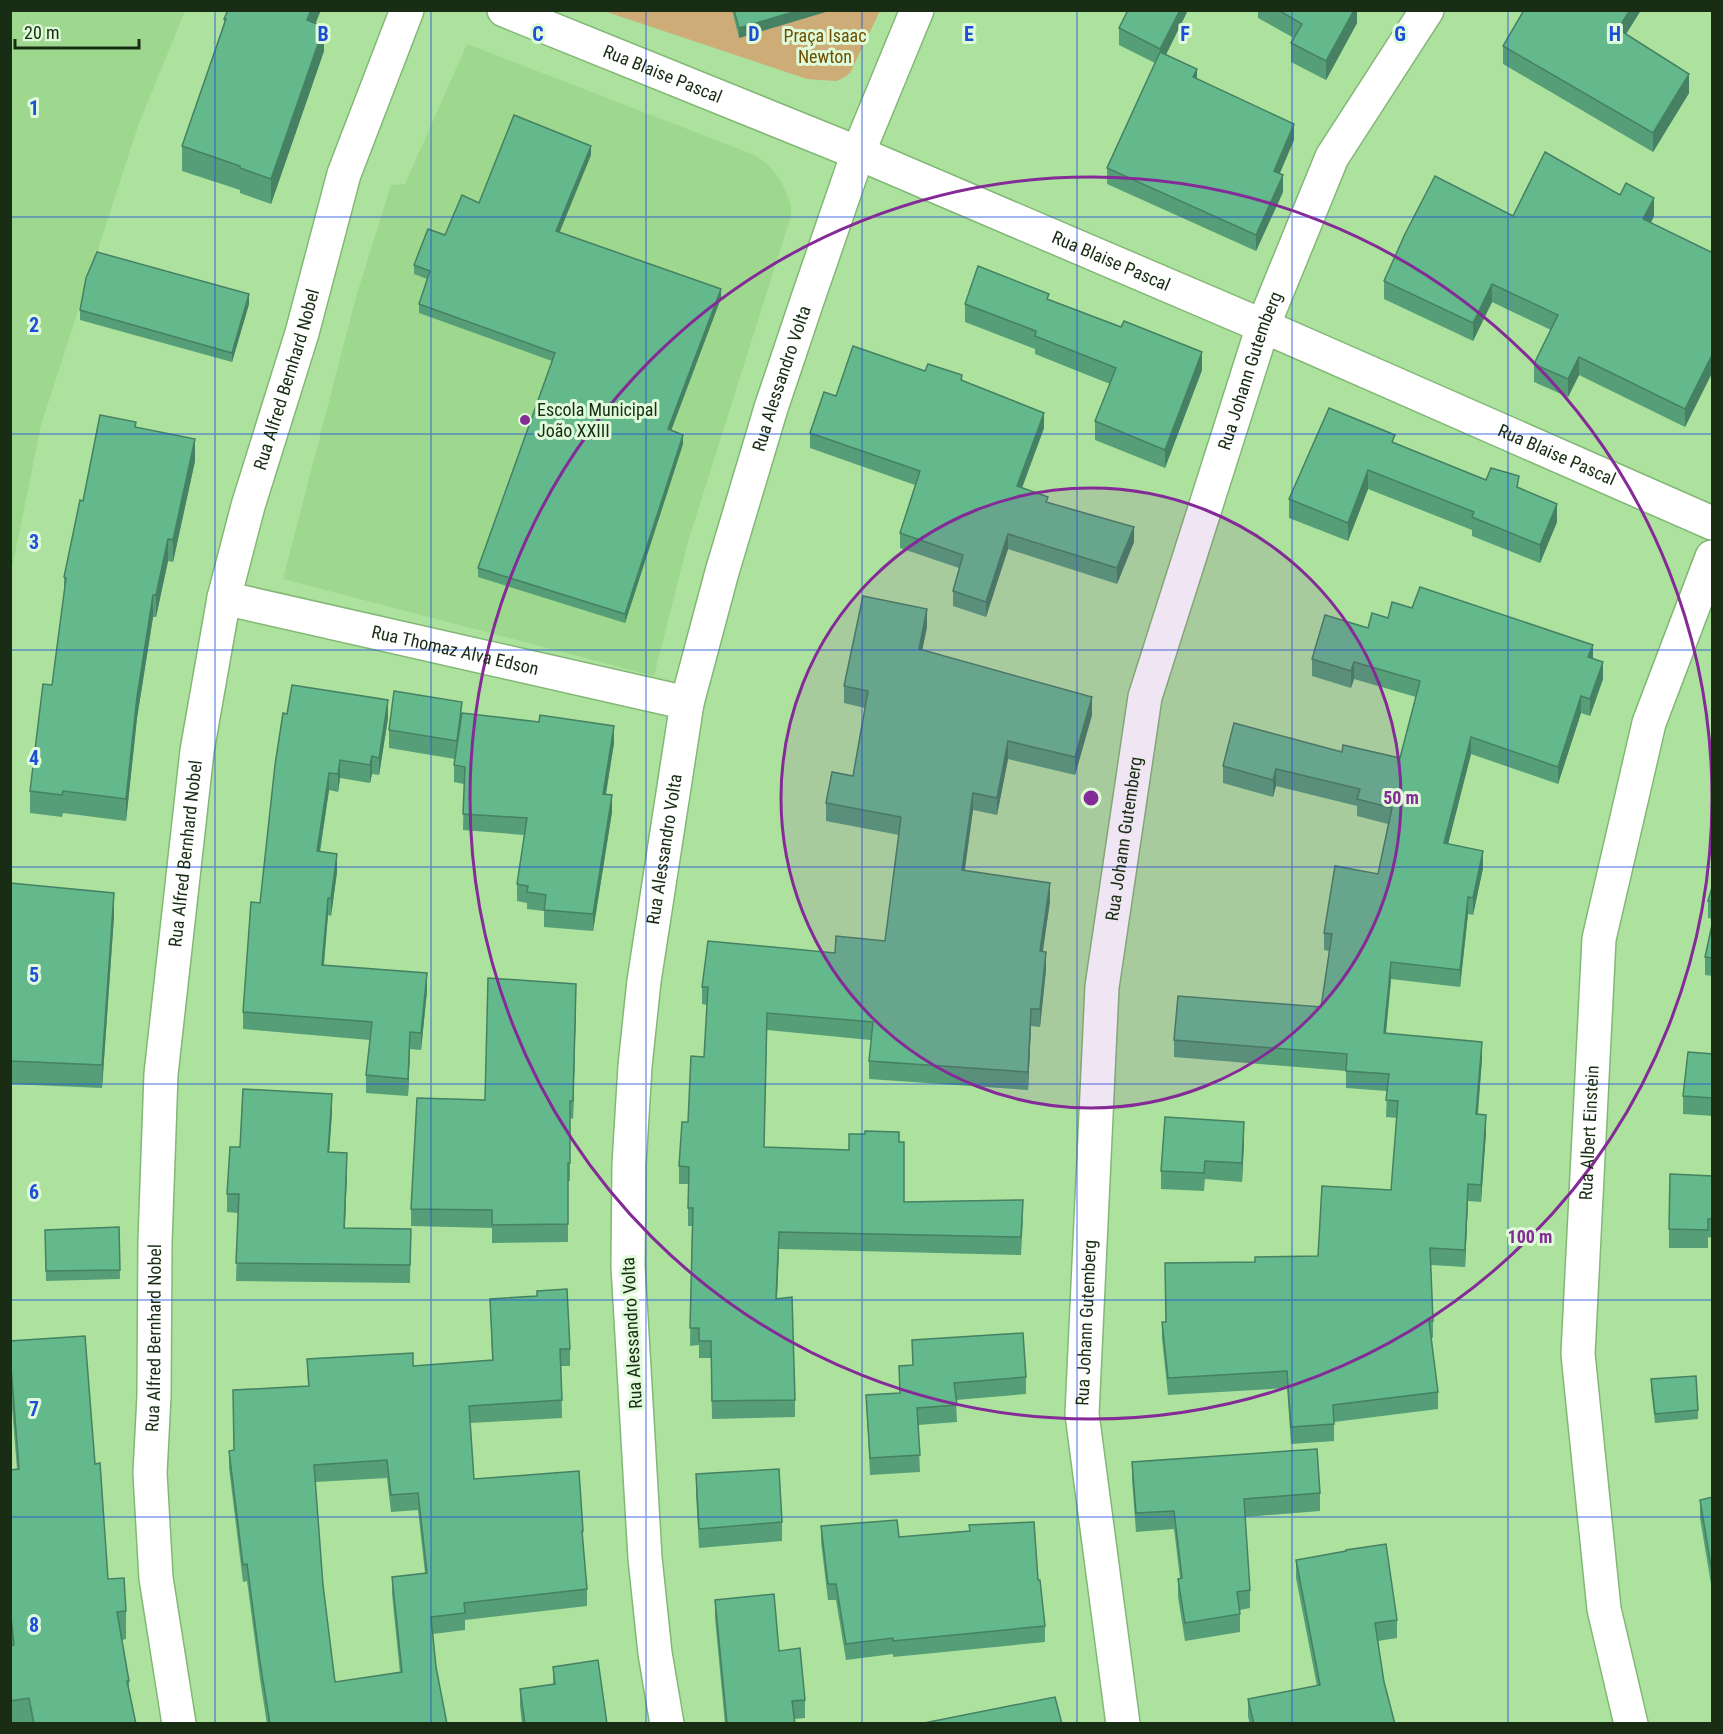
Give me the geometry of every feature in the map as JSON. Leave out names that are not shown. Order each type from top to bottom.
[{"type":"street","name":"Rua Alfred Bernhard Nobel","points":[[179,1724],[156,1578],[150,1473],[154,1396],[155,1242],[161,1074],[197,751],[224,598],[248,506],[302,333],[344,174],[407,10]]},
{"type":"street","name":"Rua Blaise Pascal","points":[[504,10],[858,153],[1263,326],[1713,523]]},
{"type":"street","name":"Rua Alessandro Volta","points":[[667,1724],[655,1653],[645,1558],[628,1266],[634,1066],[644,981],[687,702],[722,572],[771,408],[858,153],[917,10]]},
{"type":"street","name":"Rua Johann Gutemberg","points":[[1124,1724],[1082,1414],[1102,987],[1144,697],[1263,326],[1332,157],[1427,10]]},
{"type":"street","name":"Rua Albert Einstein","points":[[1631,1724],[1604,1610],[1578,1354],[1599,939],[1649,723],[1713,557]]},
{"type":"street","name":"Rua Thomaz Alva Edson","points":[[224,598],[687,702]]},
{"type":"shaded area","points":[[11,11],[185,11],[138,126],[41,425],[11,573]]},
{"type":"shaded area","name":"Escola Municipal João XXIII","points":[[467,44],[752,154],[773,170],[784,187],[791,205],[791,216],[688,542],[654,676],[283,579],[356,297],[391,185],[405,184]]},
{"type":"green space","name":"Praça Isaac Newton","points":[[604,11],[880,11],[850,73],[836,81],[807,79]]},
{"type":"building","points":[[228,10],[311,10],[307,20],[324,27],[271,179],[182,146]]},
{"type":"building","points":[[734,10],[800,10],[739,28]]},
{"type":"building","points":[[1128,10],[1180,10],[1160,49],[1119,28]]},
{"type":"building","points":[[1278,10],[1354,10],[1326,61],[1291,43],[1302,24]]},
{"type":"building","points":[[1524,10],[1630,10],[1618,29],[1689,74],[1653,133],[1503,46]]},
{"type":"building","points":[[1160,52],[1197,69],[1193,77],[1294,124],[1274,171],[1283,175],[1256,235],[1107,168]]},
{"type":"building","points":[[514,115],[591,146],[556,231],[721,289],[668,429],[683,435],[625,614],[478,568],[555,353],[419,304],[430,271],[414,265],[428,229],[445,235],[462,195],[479,203]]},
{"type":"building","points":[[1545,152],[1620,195],[1626,183],[1654,198],[1643,219],[1713,253],[1713,353],[1685,409],[1579,357],[1568,379],[1534,364],[1558,315],[1492,284],[1473,323],[1384,281],[1435,176],[1513,216]]},
{"type":"building","points":[[97,252],[249,294],[232,353],[80,310],[86,278]]},
{"type":"building","points":[[978,266],[1049,294],[1047,299],[1121,327],[1124,321],[1202,352],[1165,450],[1095,421],[1116,368],[1035,336],[1036,331],[965,304]]},
{"type":"building","points":[[853,346],[925,371],[928,364],[962,375],[961,380],[1044,413],[1017,486],[1048,497],[1046,502],[1134,527],[1117,568],[1008,534],[986,602],[953,591],[963,555],[900,533],[920,471],[810,433],[824,392],[836,396]]},
{"type":"building","points":[[1329,408],[1395,435],[1392,442],[1486,480],[1491,468],[1519,476],[1517,487],[1557,504],[1540,545],[1472,517],[1474,512],[1368,470],[1348,523],[1289,499]]},
{"type":"building","points":[[100,415],[136,422],[135,427],[195,439],[173,540],[168,539],[156,595],[153,595],[137,697],[126,799],[63,791],[62,795],[30,791],[43,684],[52,685],[66,578],[64,577],[80,500],[83,501]]},
{"type":"building","points":[[1420,587],[1593,645],[1588,657],[1603,662],[1590,699],[1581,696],[1558,767],[1471,737],[1444,843],[1483,851],[1473,898],[1468,897],[1460,970],[1391,962],[1384,1033],[1482,1042],[1476,1114],[1486,1115],[1481,1185],[1468,1184],[1465,1250],[1430,1248],[1433,1321],[1429,1321],[1438,1392],[1333,1405],[1334,1424],[1291,1427],[1287,1371],[1168,1378],[1162,1322],[1166,1322],[1165,1263],[1255,1262],[1255,1257],[1318,1256],[1322,1186],[1391,1190],[1398,1101],[1386,1100],[1389,1074],[1346,1071],[1347,1054],[1174,1040],[1178,996],[1321,1007],[1332,934],[1324,933],[1335,866],[1378,874],[1392,808],[1357,799],[1360,789],[1276,769],[1273,780],[1223,766],[1234,723],[1342,752],[1343,745],[1400,758],[1420,681],[1354,662],[1351,671],[1312,659],[1325,615],[1368,628],[1372,613],[1388,618],[1392,602],[1412,608]]},
{"type":"building","points":[[863,596],[927,609],[919,649],[1092,697],[1075,757],[1008,741],[997,798],[973,793],[962,870],[1050,883],[1040,951],[1046,952],[1040,1009],[1031,1009],[1028,1072],[869,1061],[873,1022],[767,1013],[764,1147],[849,1150],[849,1134],[865,1134],[865,1131],[899,1132],[899,1142],[904,1142],[904,1202],[1023,1200],[1021,1237],[779,1232],[776,1299],[792,1297],[795,1400],[712,1401],[711,1341],[699,1341],[699,1328],[690,1328],[693,1208],[688,1208],[689,1167],[679,1166],[682,1122],[688,1122],[691,1056],[704,1057],[708,987],[702,987],[708,941],[835,953],[836,936],[885,941],[901,817],[826,803],[832,772],[853,776],[868,691],[844,686]]},
{"type":"building","points":[[292,685],[388,700],[379,758],[372,756],[370,765],[340,760],[338,774],[329,773],[317,851],[337,854],[331,898],[328,898],[322,965],[427,973],[421,1033],[410,1032],[408,1079],[366,1075],[372,1022],[243,1012],[251,902],[260,903],[275,765],[283,713],[287,714]]},
{"type":"building","points":[[394,691],[462,702],[457,741],[389,730]]},
{"type":"building","points":[[462,713],[539,722],[540,715],[614,726],[603,794],[612,795],[593,914],[544,910],[546,895],[527,892],[528,886],[517,884],[527,818],[463,814],[465,767],[454,765]]},
{"type":"building","points":[[10,883],[114,893],[102,1065],[10,1061]]},
{"type":"building","points":[[1713,884],[1713,901],[1708,901]]},
{"type":"building","points":[[1713,920],[1713,958],[1705,957]]},
{"type":"building","points":[[488,978],[576,984],[573,1101],[570,1101],[568,1224],[492,1225],[492,1210],[411,1209],[417,1098],[485,1100]]},
{"type":"building","points":[[1688,1052],[1713,1054],[1713,1098],[1683,1096]]},
{"type":"building","points":[[243,1089],[332,1094],[328,1152],[347,1153],[344,1228],[411,1229],[410,1265],[236,1263],[239,1194],[227,1194],[230,1147],[240,1147]]},
{"type":"building","points":[[1165,1117],[1244,1122],[1242,1163],[1205,1161],[1204,1173],[1161,1171]]},
{"type":"building","points":[[1670,1174],[1713,1176],[1713,1219],[1708,1219],[1708,1230],[1669,1229]]},
{"type":"building","points":[[119,1227],[120,1270],[46,1271],[45,1230]]},
{"type":"building","points":[[567,1289],[570,1349],[560,1349],[562,1400],[469,1406],[474,1479],[579,1471],[587,1589],[464,1603],[465,1613],[431,1617],[436,1667],[447,1724],[270,1724],[247,1564],[243,1565],[229,1451],[234,1450],[233,1390],[309,1386],[307,1359],[413,1353],[413,1366],[493,1360],[490,1299],[537,1296],[537,1291]],"holes":[[[387,1460],[391,1495],[418,1493],[427,1573],[392,1577],[402,1672],[335,1682],[323,1585],[314,1465]]]},
{"type":"building","points":[[1023,1333],[1026,1377],[954,1383],[957,1405],[917,1408],[920,1455],[870,1458],[866,1395],[900,1393],[899,1366],[913,1365],[912,1340]]},
{"type":"building","points":[[85,1336],[95,1464],[100,1463],[108,1579],[124,1578],[126,1611],[117,1612],[136,1724],[34,1724],[29,1698],[10,1701],[10,1646],[14,1645],[10,1608],[10,1470],[19,1469],[10,1341]]},
{"type":"building","points":[[1696,1376],[1698,1410],[1655,1414],[1651,1379]]},
{"type":"building","points":[[1317,1449],[1320,1493],[1244,1499],[1250,1590],[1237,1592],[1240,1614],[1185,1623],[1178,1579],[1182,1578],[1174,1511],[1136,1513],[1132,1462]]},
{"type":"building","points":[[779,1469],[782,1522],[699,1529],[696,1474]]},
{"type":"building","points":[[1713,1497],[1713,1565],[1711,1566],[1700,1500]]},
{"type":"building","points":[[897,1520],[899,1537],[970,1531],[969,1525],[1034,1522],[1038,1580],[1040,1580],[1045,1626],[846,1644],[836,1584],[828,1584],[821,1526]]},
{"type":"building","points":[[1386,1544],[1397,1620],[1375,1623],[1384,1682],[1395,1724],[1254,1724],[1248,1699],[1320,1685],[1296,1560]]},
{"type":"building","points":[[774,1594],[779,1651],[800,1648],[805,1700],[792,1701],[795,1724],[727,1724],[715,1600]]},
{"type":"building","points":[[598,1660],[607,1724],[525,1724],[520,1689],[555,1684],[553,1667]]},
{"type":"building","points":[[1055,1697],[1062,1724],[919,1724]]},
{"type":"place","name":"Escola Municipal João XXIII","points":[[525,420]]}]
